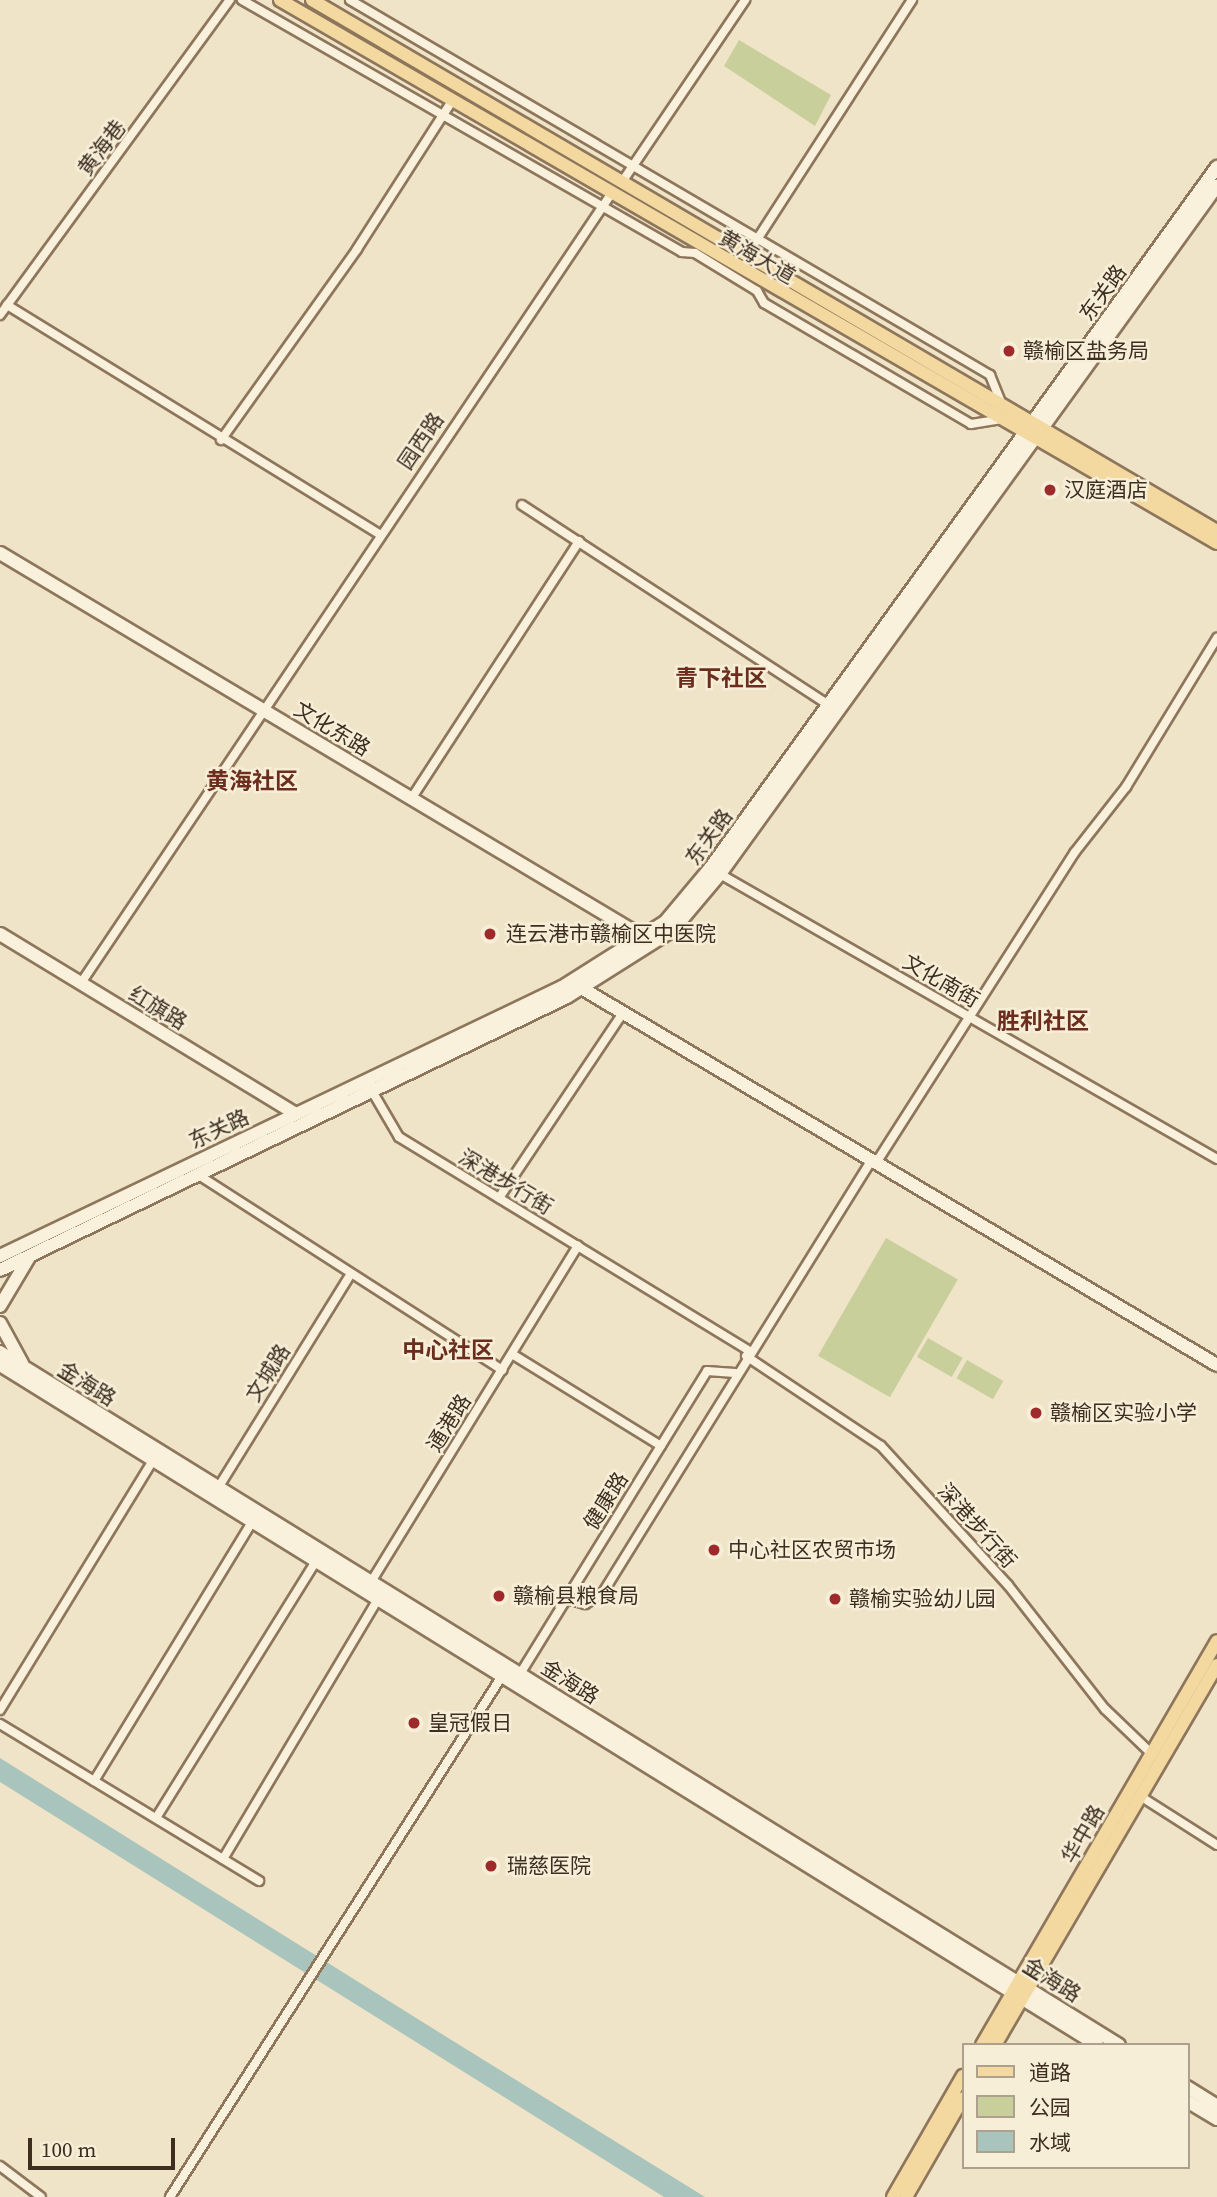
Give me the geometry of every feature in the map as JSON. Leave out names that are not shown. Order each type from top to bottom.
[{"type":"main road","name":"黄海大道","points":[[280,0],[611,194],[1003,413]]},
{"type":"main road","name":"黄海大道","points":[[312,0],[747,255],[1217,543]]},
{"type":"main road","name":"东关路","points":[[0,1256],[32,1247],[197,1174],[372,1091],[583,989],[662,938],[720,874],[1217,167]]},
{"type":"main road","name":"东关路","points":[[0,1270],[32,1247],[296,1114],[562,988],[645,938],[689,896],[1217,186]]},
{"type":"main road","name":"黄海大道","points":[[1033,431],[1217,531]]},
{"type":"main road","name":"文化东路","points":[[0,553],[645,938]]},
{"type":"main road","name":"红旗路","points":[[0,934],[296,1114]]},
{"type":"main road","points":[[583,989],[1217,1365]]},
{"type":"main road","points":[[0,1249],[32,1247]]},
{"type":"main road","points":[[0,1306],[32,1247]]},
{"type":"main road","points":[[0,1323],[27,1369]]},
{"type":"main road","name":"金海路","points":[[0,1352],[520,1674],[1020,1990],[1094,2043]]},
{"type":"main road","name":"金海路","points":[[0,1365],[502,1676],[1020,1990],[1115,2043]]},
{"type":"main road","points":[[0,1374],[41,1390]]},
{"type":"main road","name":"华中路","points":[[996,2043],[1020,1990],[1217,1642]]},
{"type":"main road","name":"华中路","points":[[983,2043],[1020,1990],[1140,1796],[1217,1665]]},
{"type":"main road","points":[[893,2197],[962,2078]]},
{"type":"main road","points":[[1189,2088],[1217,2106]]},
{"type":"main road","points":[[906,2197],[962,2100]]},
{"type":"main road","points":[[1189,2102],[1217,2119]]},
{"type":"street","name":"黄海巷","points":[[0,315],[230,0]]},
{"type":"street","points":[[242,0],[601,207],[682,252],[695,253],[757,291],[764,303],[971,425],[1003,413],[989,375],[350,0]]},
{"type":"street","points":[[622,181],[745,0]]},
{"type":"street","points":[[747,255],[912,0]]},
{"type":"street","points":[[221,440],[357,249],[452,101]]},
{"type":"street","name":"园西路","points":[[81,983],[379,534],[611,194]]},
{"type":"street","points":[[7,305],[221,440],[379,534]]},
{"type":"street","points":[[522,505],[829,705]]},
{"type":"street","points":[[411,799],[579,541]]},
{"type":"street","points":[[567,1599],[585,1604],[602,1594],[747,1353],[1075,852],[1126,787],[1217,638]]},
{"type":"street","name":"文化南街","points":[[720,874],[1217,1158]]},
{"type":"street","points":[[499,1198],[622,1013]]},
{"type":"street","name":"深港步行街","points":[[372,1091],[392,1131],[747,1353],[881,1446],[1008,1585],[1105,1709],[1152,1754]]},
{"type":"street","points":[[197,1174],[349,1277],[502,1370]]},
{"type":"street","name":"通港路","points":[[371,1582],[578,1247]]},
{"type":"street","name":"文城路","points":[[218,1488],[349,1277]]},
{"type":"street","points":[[512,1354],[661,1446]]},
{"type":"street","name":"健康路","points":[[520,1674],[707,1371],[735,1373]]},
{"type":"street","points":[[0,1710],[153,1460]]},
{"type":"street","points":[[94,1781],[253,1521]]},
{"type":"street","points":[[156,1818],[316,1560]]},
{"type":"street","points":[[223,1859],[379,1600]]},
{"type":"street","points":[[170,2197],[502,1676]]},
{"type":"street","points":[[0,1724],[259,1881]]},
{"type":"street","points":[[1140,1796],[1217,1845]]},
{"type":"street","points":[[0,2166],[41,2197]]},
{"type":"green space","points":[[739,40],[831,95],[815,126],[724,66]]},
{"type":"green space","points":[[886,1238],[958,1280],[890,1397],[818,1356]]},
{"type":"green space","points":[[928,1338],[963,1358],[952,1377],[917,1357]]},
{"type":"green space","points":[[967,1360],[1003,1381],[993,1399],[956,1378]]},
{"type":"water","points":[[0,1758],[705,2197],[664,2197],[0,1782]]},
{"type":"place","name":"赣榆区盐务局","points":[[1009,351]]},
{"type":"place","name":"汉庭酒店","points":[[1050,490]]},
{"type":"place","name":"连云港市赣榆区中医院","points":[[490,934]]},
{"type":"place","name":"赣榆区实验小学","points":[[1036,1413]]},
{"type":"place","name":"中心社区农贸市场","points":[[714,1550]]},
{"type":"place","name":"赣榆县粮食局","points":[[499,1596]]},
{"type":"place","name":"赣榆实验幼儿园","points":[[835,1599]]},
{"type":"place","name":"皇冠假日","points":[[414,1723]]},
{"type":"place","name":"瑞慈医院","points":[[491,1866]]},
{"type":"district","name":"青下社区","points":[[721,678]]},
{"type":"district","name":"黄海社区","points":[[252,781]]},
{"type":"district","name":"胜利社区","points":[[1043,1021]]},
{"type":"district","name":"中心社区","points":[[448,1350]]}]
